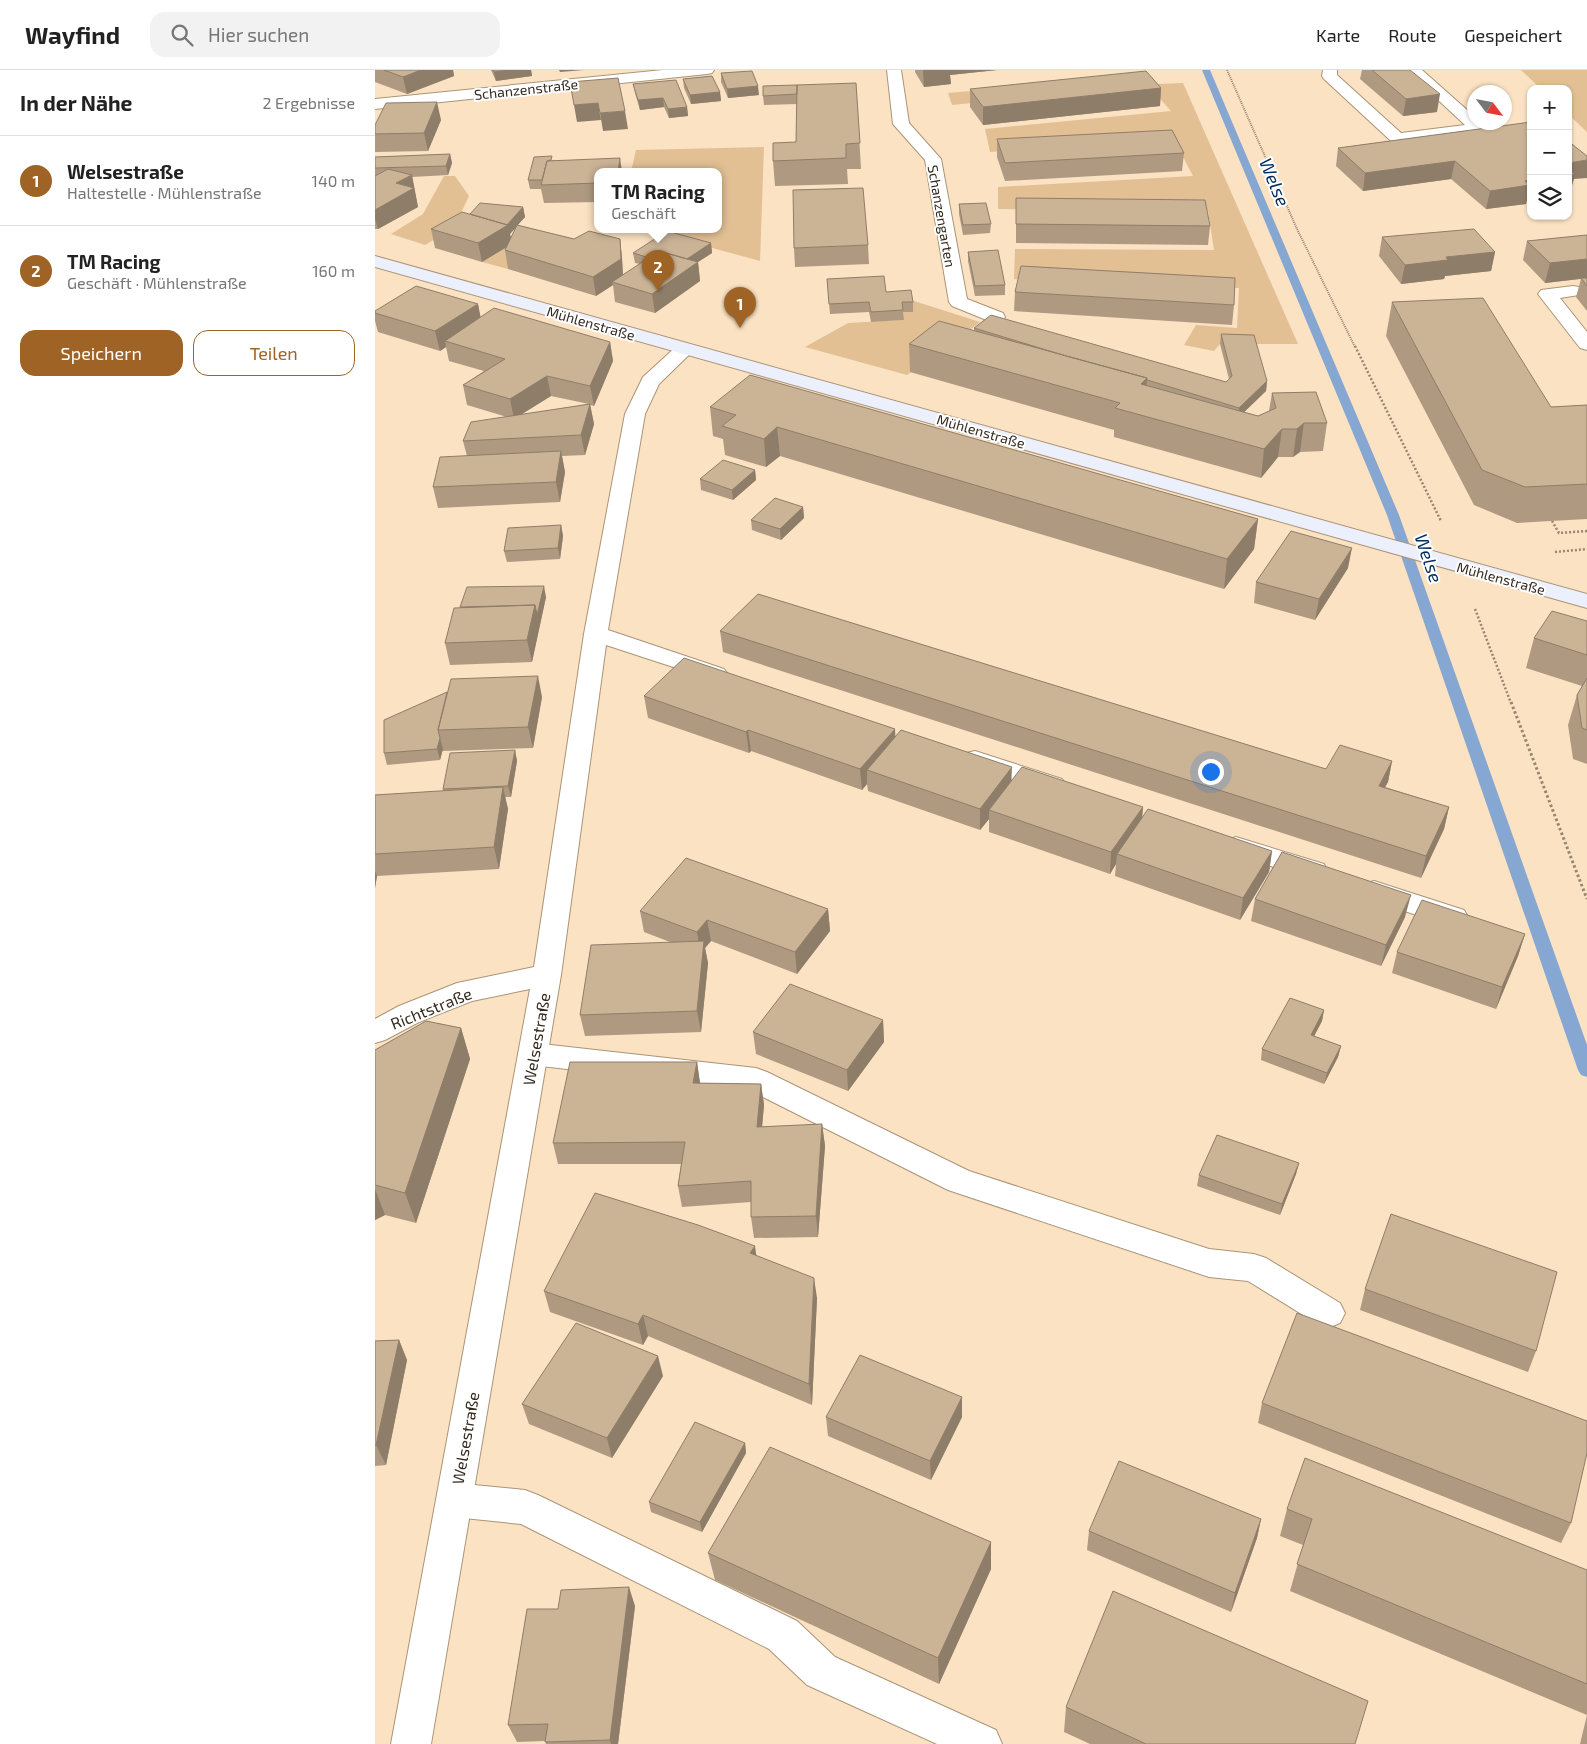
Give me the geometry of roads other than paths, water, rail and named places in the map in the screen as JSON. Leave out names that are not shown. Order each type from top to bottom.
[{"type":"main road","name":"Mühlenstraße","points":[[375,261],[1587,602]]},
{"type":"street","name":"Schanzenstraße","points":[[375,104],[707,70]]},
{"type":"street","name":"Schanzengarten","points":[[894,70],[901,124],[933,159],[958,302],[1015,322]]},
{"type":"street","points":[[1331,70],[1329,76],[1397,138],[1477,128],[1413,70]]},
{"type":"street","points":[[1573,291],[1547,294],[1587,344]]},
{"type":"street","name":"Welsestraße","points":[[411,1744],[547,975],[596,634],[635,414],[650,381],[685,349]]},
{"type":"street","points":[[596,634],[738,681]]},
{"type":"street","points":[[955,753],[1078,793]]},
{"type":"street","points":[[1210,837],[1475,924]]},
{"type":"street","name":"Richtstraße","points":[[375,1032],[409,1014],[467,991],[547,975]]},
{"type":"street","points":[[533,1054],[756,1080],[959,1181],[1209,1263],[1254,1268],[1328,1314]]},
{"type":"street","points":[[454,1500],[525,1507],[783,1635],[821,1671],[982,1744]]},
{"type":"waterway","name":"Welse","points":[[1206,70],[1393,515],[1587,1070]]},
{"type":"place","name":"TM Racing","points":[[658,291]]},
{"type":"place","name":"Welsestraße","points":[[740,328]]}]
